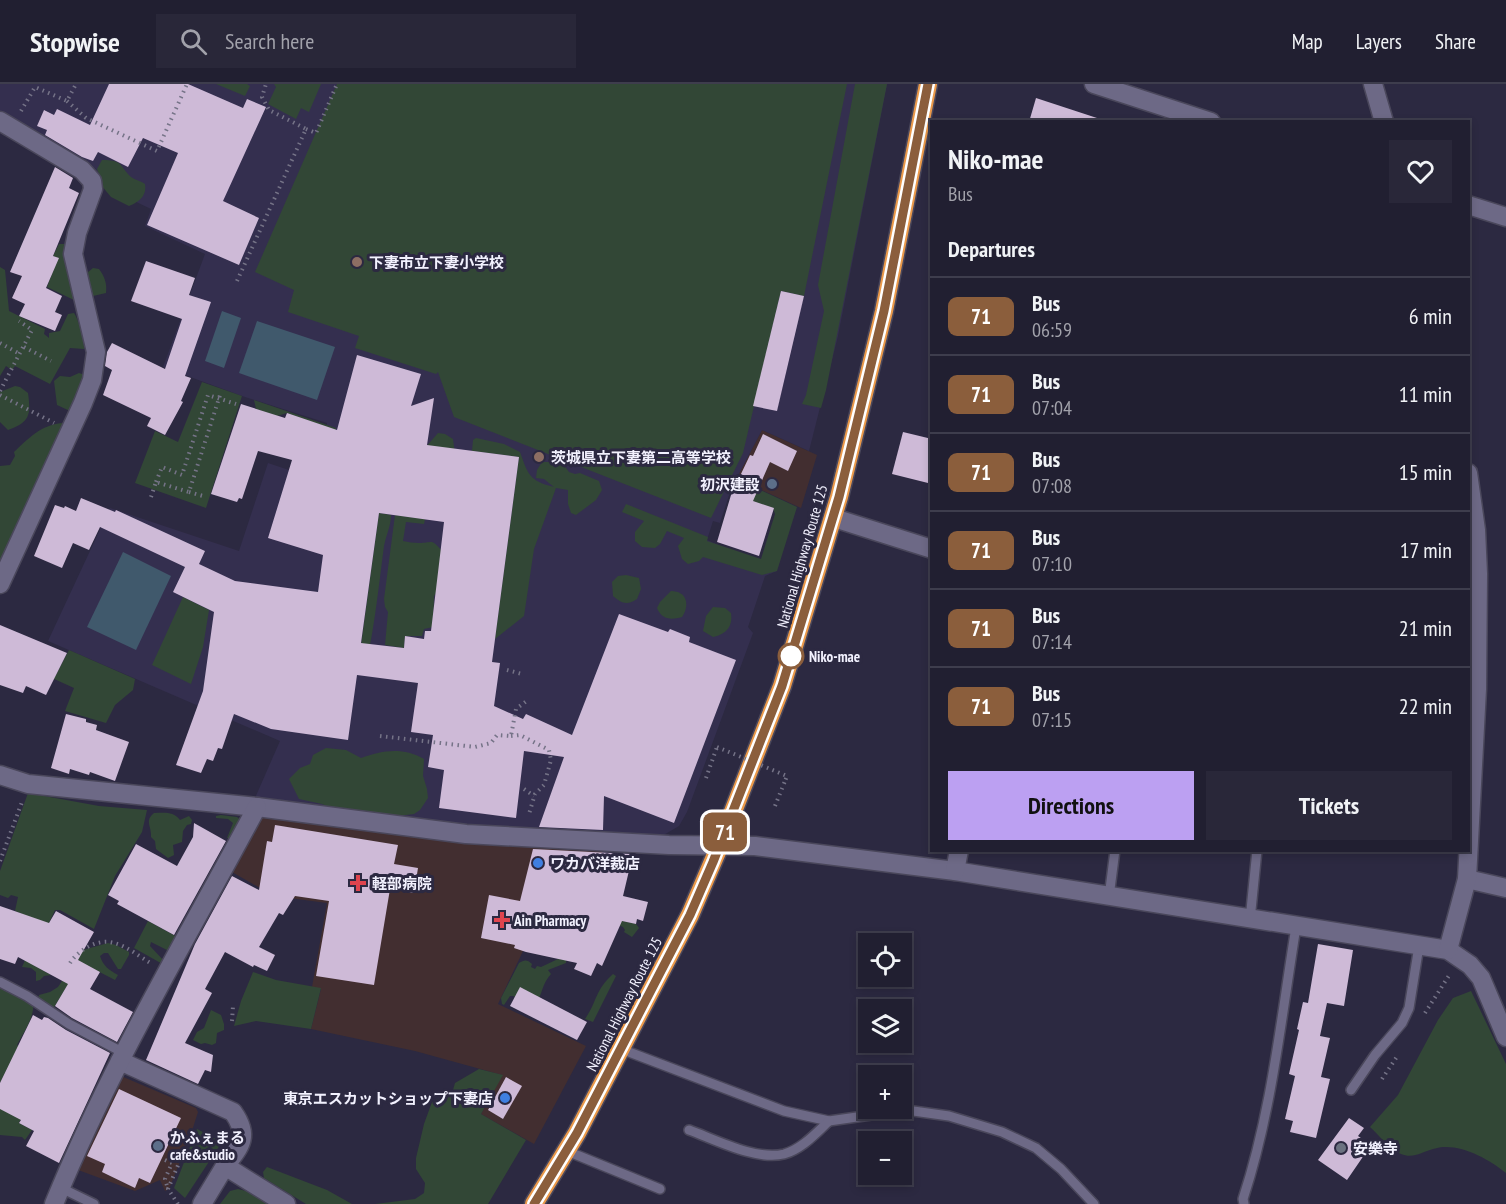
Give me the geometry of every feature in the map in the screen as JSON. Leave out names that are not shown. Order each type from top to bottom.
[{"type":"highway","name":"National Highway Route 125","points":[[534,1204],[567,1151],[690,915],[782,686],[834,518],[884,311],[928,84]]},
{"type":"street","points":[[1094,84],[1205,120]]},
{"type":"street","points":[[1372,84],[1383,120]]},
{"type":"street","points":[[0,584],[90,387],[95,364],[95,341],[82,297],[74,254],[77,232],[93,184],[82,170],[6,124]]},
{"type":"street","points":[[1470,206],[1506,217]]},
{"type":"street","points":[[1470,486],[1475,520],[1478,574],[1470,777]]},
{"type":"street","points":[[834,518],[930,548]]},
{"type":"street","points":[[0,775],[28,784],[257,807],[466,834],[669,845],[755,846],[955,871],[1448,950],[1470,965],[1481,978],[1506,1037]]},
{"type":"street","points":[[58,1196],[122,1057],[257,807]]},
{"type":"street","points":[[955,871],[959,852]]},
{"type":"street","points":[[1448,950],[1467,879],[1468,852]]},
{"type":"street","points":[[1467,879],[1506,888]]},
{"type":"street","points":[[122,1057],[233,1112],[241,1123],[243,1138],[240,1148],[225,1166],[202,1204]]},
{"type":"street","points":[[225,1166],[286,1204]]},
{"type":"lane","points":[[1109,897],[1115,852]]},
{"type":"lane","points":[[1250,920],[1257,852]]},
{"type":"lane","points":[[1244,1204],[1265,1114],[1296,927]]},
{"type":"lane","points":[[1351,1090],[1375,1055],[1402,1023],[1409,1008],[1419,946]]},
{"type":"lane","points":[[0,982],[27,996],[122,1057]]},
{"type":"lane","points":[[621,1049],[784,1111],[829,1121],[906,1110],[949,1116],[991,1129],[1036,1148],[1094,1204]]},
{"type":"lane","points":[[689,1130],[739,1149],[764,1155],[783,1154],[803,1144],[829,1121]]},
{"type":"lane","points":[[567,1151],[660,1189]]},
{"type":"lane","points":[[58,1196],[94,1204]]},
{"type":"path","points":[[67,102],[75,84]]},
{"type":"path","points":[[6,124],[35,87],[67,102],[86,118],[157,151],[187,84]]},
{"type":"path","points":[[266,84],[262,97],[269,110],[316,133],[338,84]]},
{"type":"path","points":[[237,280],[306,129]]},
{"type":"path","points":[[19,321],[32,330],[0,393],[71,431]]},
{"type":"path","points":[[0,343],[20,354]]},
{"type":"path","points":[[24,346],[51,361]]},
{"type":"path","points":[[189,492],[221,392]]},
{"type":"path","points":[[151,497],[162,467],[182,475],[208,395],[236,404]]},
{"type":"path","points":[[156,482],[203,496]]},
{"type":"path","points":[[507,670],[522,674]]},
{"type":"path","points":[[511,736],[516,709],[528,700]]},
{"type":"path","points":[[380,736],[475,747],[491,743],[497,735],[520,735],[549,750],[551,760],[544,786],[534,796],[529,814]]},
{"type":"path","points":[[706,778],[717,747],[787,776],[776,806]]},
{"type":"path","points":[[0,861],[28,784]]},
{"type":"path","points":[[524,789],[534,796]]},
{"type":"path","points":[[70,963],[75,954],[81,950],[104,942],[114,943],[168,972]]},
{"type":"path","points":[[232,1022],[233,1006]]},
{"type":"path","points":[[168,1189],[190,1137]]},
{"type":"path","points":[[174,1154],[181,1158]]},
{"type":"path","points":[[165,1160],[172,1163],[165,1179],[168,1189],[178,1204]]},
{"type":"shaded area","name":"茨城県立下妻第二高等学校","points":[[0,84],[887,84],[838,336],[809,451],[762,430],[731,489],[720,523],[713,521],[707,540],[777,571],[765,576],[748,627],[753,633],[687,812],[679,826],[662,836],[515,830],[255,798],[280,741],[48,641],[110,508],[239,551],[268,463],[325,482],[327,423],[242,396],[163,367],[205,254],[145,226],[151,209],[105,187],[96,169],[0,114]]},
{"type":"shaded area","points":[[762,430],[817,455],[801,508],[759,489],[755,495],[733,485]]},
{"type":"shaded area","points":[[257,807],[603,850],[591,897],[523,951],[498,1004],[586,1046],[534,1144],[481,1114],[502,1075],[415,1051],[311,1029],[321,989],[312,987],[327,903],[274,896],[225,868]]},
{"type":"shaded area","points":[[114,1073],[196,1108],[198,1112],[169,1189],[165,1191],[160,1180],[135,1191],[70,1167]]},
{"type":"green space","points":[[216,84],[247,84],[250,86],[245,96]]},
{"type":"green space","points":[[274,84],[321,84],[309,112],[301,108],[296,119],[268,104],[276,87]]},
{"type":"green space","points":[[337,84],[847,84],[804,296],[781,291],[743,453],[711,518],[454,417],[438,372],[436,374],[355,348],[359,336],[288,312],[294,290],[255,272]]},
{"type":"green space","points":[[855,84],[887,84],[821,408],[802,404],[806,395],[824,311],[818,285]]},
{"type":"green space","points":[[102,160],[118,162],[131,177],[145,184],[142,198],[129,206],[111,197],[101,185],[97,169]]},
{"type":"green space","points":[[59,244],[69,244],[76,301],[47,287],[58,258],[53,256]]},
{"type":"green space","points":[[0,267],[5,270],[9,311],[45,329],[44,334],[49,338],[49,333],[60,331],[68,314],[74,313],[77,320],[84,349],[70,348],[50,384],[15,366],[12,370],[6,366],[0,376]]},
{"type":"green space","points":[[93,268],[99,269],[103,275],[106,293],[93,296],[87,293],[83,282],[87,273]]},
{"type":"green space","points":[[79,373],[85,375],[70,411],[57,405],[54,381],[60,376],[70,377]]},
{"type":"green space","points":[[202,382],[242,396],[206,508],[135,483],[155,431],[178,442]]},
{"type":"green space","points":[[15,386],[28,393],[29,412],[25,421],[8,430],[0,422],[0,392]]},
{"type":"green space","points":[[254,400],[336,428],[328,468],[318,424],[287,413],[277,416],[256,409]]},
{"type":"green space","points":[[62,423],[66,425],[2,562],[0,562],[0,466],[10,465],[15,456],[14,452],[36,433],[48,426]]},
{"type":"green space","points":[[438,433],[453,439],[455,454],[425,448]]},
{"type":"green space","points":[[476,438],[504,444],[520,452],[531,476],[539,482],[554,487],[544,479],[536,478],[537,470],[542,462],[559,462],[569,472],[580,473],[599,481],[602,490],[596,500],[576,515],[571,513],[568,504],[568,490],[556,488],[534,549],[524,616],[495,639],[519,457],[472,451],[473,440]]},
{"type":"green space","points":[[758,489],[797,507],[777,571],[762,575],[703,557],[699,561],[688,564],[682,559],[678,546],[684,538],[667,531],[655,548],[642,547],[635,541],[635,532],[644,521],[622,512],[626,504],[708,537],[707,541],[761,559],[775,514],[773,508],[749,500]]},
{"type":"green space","points":[[379,513],[391,515],[391,519],[384,546],[367,661],[359,660]]},
{"type":"green space","points":[[395,515],[425,519],[424,524],[406,522],[403,541],[432,542],[442,551],[437,592],[434,596],[433,627],[424,629],[422,636],[405,636],[404,648],[385,645],[388,612],[384,599]]},
{"type":"green space","points":[[618,576],[639,578],[641,589],[637,599],[627,603],[613,596],[612,582]]},
{"type":"green space","points":[[671,591],[684,596],[686,608],[682,617],[667,618],[661,615],[657,608]]},
{"type":"green space","points":[[183,597],[209,610],[203,647],[191,684],[152,665]]},
{"type":"green space","points":[[713,607],[725,608],[731,613],[731,618],[730,626],[725,632],[713,637],[703,631],[706,616]]},
{"type":"green space","points":[[69,650],[135,679],[133,690],[115,705],[106,723],[65,711],[74,688],[52,678],[56,675]]},
{"type":"green space","points":[[326,748],[346,750],[361,758],[393,751],[416,755],[424,759],[423,776],[428,798],[420,810],[414,814],[389,817],[356,810],[336,810],[299,799],[289,779],[300,768],[310,764],[313,755]]},
{"type":"green space","points":[[28,793],[99,806],[147,810],[142,832],[115,876],[94,929],[60,910],[55,910],[30,963],[51,975],[36,981],[36,972],[31,968],[22,967],[29,951],[34,919],[15,911],[18,897],[11,895],[8,898],[0,895],[0,871]]},
{"type":"green space","points":[[154,813],[172,814],[180,820],[189,816],[192,820],[183,831],[182,842],[173,845],[174,855],[168,858],[156,849],[155,841],[151,837],[149,819]]},
{"type":"green space","points":[[221,815],[237,817],[241,820],[231,839],[227,838],[233,823],[228,819],[216,818]]},
{"type":"green space","points":[[596,915],[636,924],[639,928],[632,937],[624,932],[623,927]]},
{"type":"green space","points":[[148,921],[179,938],[169,951],[151,942],[150,946],[166,966],[134,948]]},
{"type":"green space","points":[[108,943],[129,952],[121,969],[118,969],[108,953],[100,956],[107,967],[118,975],[115,980],[84,964],[53,1009],[38,1000],[39,995],[58,987],[83,950]]},
{"type":"green space","points":[[558,959],[566,960],[566,963],[548,970],[551,974],[536,1006],[513,996],[510,996],[504,1005],[502,1004],[501,998],[519,963],[527,961],[535,969],[537,966],[541,967]]},
{"type":"green space","points":[[253,972],[276,980],[321,988],[311,1029],[256,1021],[234,1026]]},
{"type":"green space","points":[[613,974],[616,976],[593,1022],[585,1019],[599,991]]},
{"type":"green space","points":[[0,986],[33,1003],[30,1019],[17,1045],[47,1064],[17,1050],[0,1083]]},
{"type":"green space","points":[[1471,991],[1506,1064],[1506,1173],[1471,1152],[1452,1147],[1442,1147],[1413,1155],[1401,1154],[1389,1146],[1370,1127],[1398,1095],[1438,1020],[1453,998]]},
{"type":"green space","points":[[211,1010],[221,1015],[224,1030],[217,1033],[216,1043],[201,1044],[193,1040],[197,1032],[204,1028]]},
{"type":"green space","points":[[479,1069],[503,1075],[481,1114],[526,1140],[488,1204],[375,1204],[415,1199],[424,1193],[425,1183],[416,1169],[416,1158],[432,1102],[453,1090],[455,1083]]},
{"type":"green space","points":[[0,1109],[26,1109],[19,1123],[32,1130],[25,1140],[22,1137],[0,1135]]},
{"type":"green space","points":[[197,1129],[222,1142],[185,1198],[174,1188]]},
{"type":"green space","points":[[267,1167],[327,1190],[352,1204],[306,1204],[264,1178],[263,1172]]},
{"type":"green space","points":[[238,1189],[246,1191],[267,1204],[220,1204],[230,1191]]},
{"type":"water","points":[[222,311],[241,318],[224,368],[205,361]]},
{"type":"water","points":[[257,321],[335,347],[317,400],[239,373]]},
{"type":"water","points":[[123,552],[171,576],[136,650],[87,627]]},
{"type":"building","points":[[109,84],[188,84],[243,108],[247,99],[266,107],[223,201],[259,218],[239,265],[147,225],[178,153],[143,138],[128,167],[98,152],[93,161],[45,135],[47,130],[37,126],[44,110],[54,115],[57,109],[90,125]]},
{"type":"building","points":[[1036,98],[1097,118],[1097,120],[1030,120]]},
{"type":"building","points":[[55,167],[73,178],[69,188],[79,193],[53,256],[59,258],[46,288],[62,296],[55,312],[62,315],[55,331],[19,316],[25,304],[12,298],[22,276],[10,272]]},
{"type":"building","points":[[146,261],[195,278],[189,295],[211,302],[185,376],[191,378],[181,401],[183,402],[165,435],[147,426],[151,418],[103,395],[112,370],[105,366],[107,352],[112,343],[165,369],[182,319],[131,301]]},
{"type":"building","points":[[781,291],[804,296],[777,411],[753,406]]},
{"type":"building","points":[[357,355],[421,374],[411,406],[434,398],[427,445],[519,457],[492,662],[500,663],[494,706],[523,719],[526,714],[572,735],[619,614],[668,632],[670,629],[690,637],[689,642],[736,660],[674,823],[604,796],[603,830],[539,827],[564,757],[524,751],[516,818],[439,808],[444,770],[428,767],[433,735],[411,732],[418,683],[357,675],[348,740],[271,729],[234,714],[222,749],[218,748],[213,761],[207,759],[201,773],[176,765],[203,691],[214,612],[173,592],[185,567],[100,527],[89,550],[73,543],[62,568],[34,556],[55,505],[76,511],[81,498],[115,512],[116,510],[205,551],[199,564],[235,581],[318,592],[323,555],[268,538],[292,460],[258,451],[242,499],[239,498],[237,502],[211,494],[241,404],[285,418],[287,413],[337,430]],"holes":[[[379,513],[444,522],[431,631],[425,631],[424,639],[405,636],[404,648],[361,643]]]},
{"type":"building","points":[[903,432],[930,439],[930,484],[892,474]]},
{"type":"building","points":[[763,434],[797,451],[788,471],[770,462],[753,501],[774,508],[759,556],[717,542],[731,495]]},
{"type":"building","points":[[0,625],[67,653],[46,695],[26,686],[23,693],[0,685]]},
{"type":"building","points":[[66,714],[86,719],[86,722],[97,725],[96,730],[129,742],[115,781],[90,772],[89,775],[70,769],[69,774],[51,768]]},
{"type":"building","points":[[194,823],[226,841],[174,935],[117,904],[119,901],[108,895],[136,844],[177,866],[193,837]]},
{"type":"building","points":[[275,825],[398,845],[394,864],[418,868],[414,893],[390,889],[374,985],[316,976],[329,901],[295,896],[283,915],[279,913],[259,947],[275,955],[267,971],[254,965],[253,967],[225,952],[205,989],[212,993],[185,1043],[213,1055],[211,1072],[205,1070],[198,1084],[146,1060],[195,944],[232,876],[259,890],[267,841],[272,842]]},
{"type":"building","points":[[533,849],[631,854],[623,896],[648,902],[643,921],[637,919],[636,924],[622,921],[602,966],[597,963],[591,976],[574,969],[577,963],[526,952],[514,948],[515,945],[481,938],[489,895],[520,901]]},
{"type":"building","points":[[0,906],[49,923],[56,911],[94,932],[78,960],[100,972],[90,989],[133,1012],[117,1042],[72,1018],[55,1006],[68,984],[18,957],[15,964],[0,959]]},
{"type":"building","points":[[1318,944],[1353,950],[1344,1006],[1327,1003],[1320,1036],[1330,1038],[1321,1077],[1330,1079],[1316,1138],[1290,1132],[1293,1121],[1285,1119],[1295,1076],[1289,1074],[1299,1030],[1297,1029],[1303,1002],[1308,1003]]},
{"type":"building","points":[[520,987],[587,1022],[577,1040],[510,1006]]},
{"type":"building","points":[[33,1015],[42,1020],[44,1017],[48,1018],[110,1053],[59,1163],[26,1146],[34,1131],[19,1123],[21,1120],[0,1109],[0,1083]]},
{"type":"building","points":[[506,1077],[522,1086],[503,1119],[488,1110]]},
{"type":"building","points":[[119,1089],[181,1118],[150,1183],[139,1178],[135,1188],[102,1172],[105,1164],[87,1156]]},
{"type":"building","points":[[1349,1118],[1364,1128],[1358,1136],[1371,1145],[1347,1180],[1318,1160]]},
{"type":"bus line","name":"71","points":[[534,1204],[577,1133],[690,915],[707,879],[782,686],[834,518],[884,311],[928,84]]},
{"type":"place","name":"下妻市立下妻小学校","points":[[357,262]]},
{"type":"place","name":"茨城県立下妻第二高等学校","points":[[539,457]]},
{"type":"place","name":"初沢建設","points":[[772,484]]},
{"type":"place","name":"Niko-mae","points":[[791,656]]},
{"type":"place","name":"ワカバ洋裁店","points":[[538,863]]},
{"type":"place","name":"軽部病院","points":[[358,883]]},
{"type":"place","name":"Ain Pharmacy","points":[[502,920]]},
{"type":"place","name":"東京エスカットショップ下妻店","points":[[505,1098]]},
{"type":"place","name":"かふぇまる cafe&studio","points":[[158,1146]]},
{"type":"place","name":"安樂寺","points":[[1341,1148]]}]
